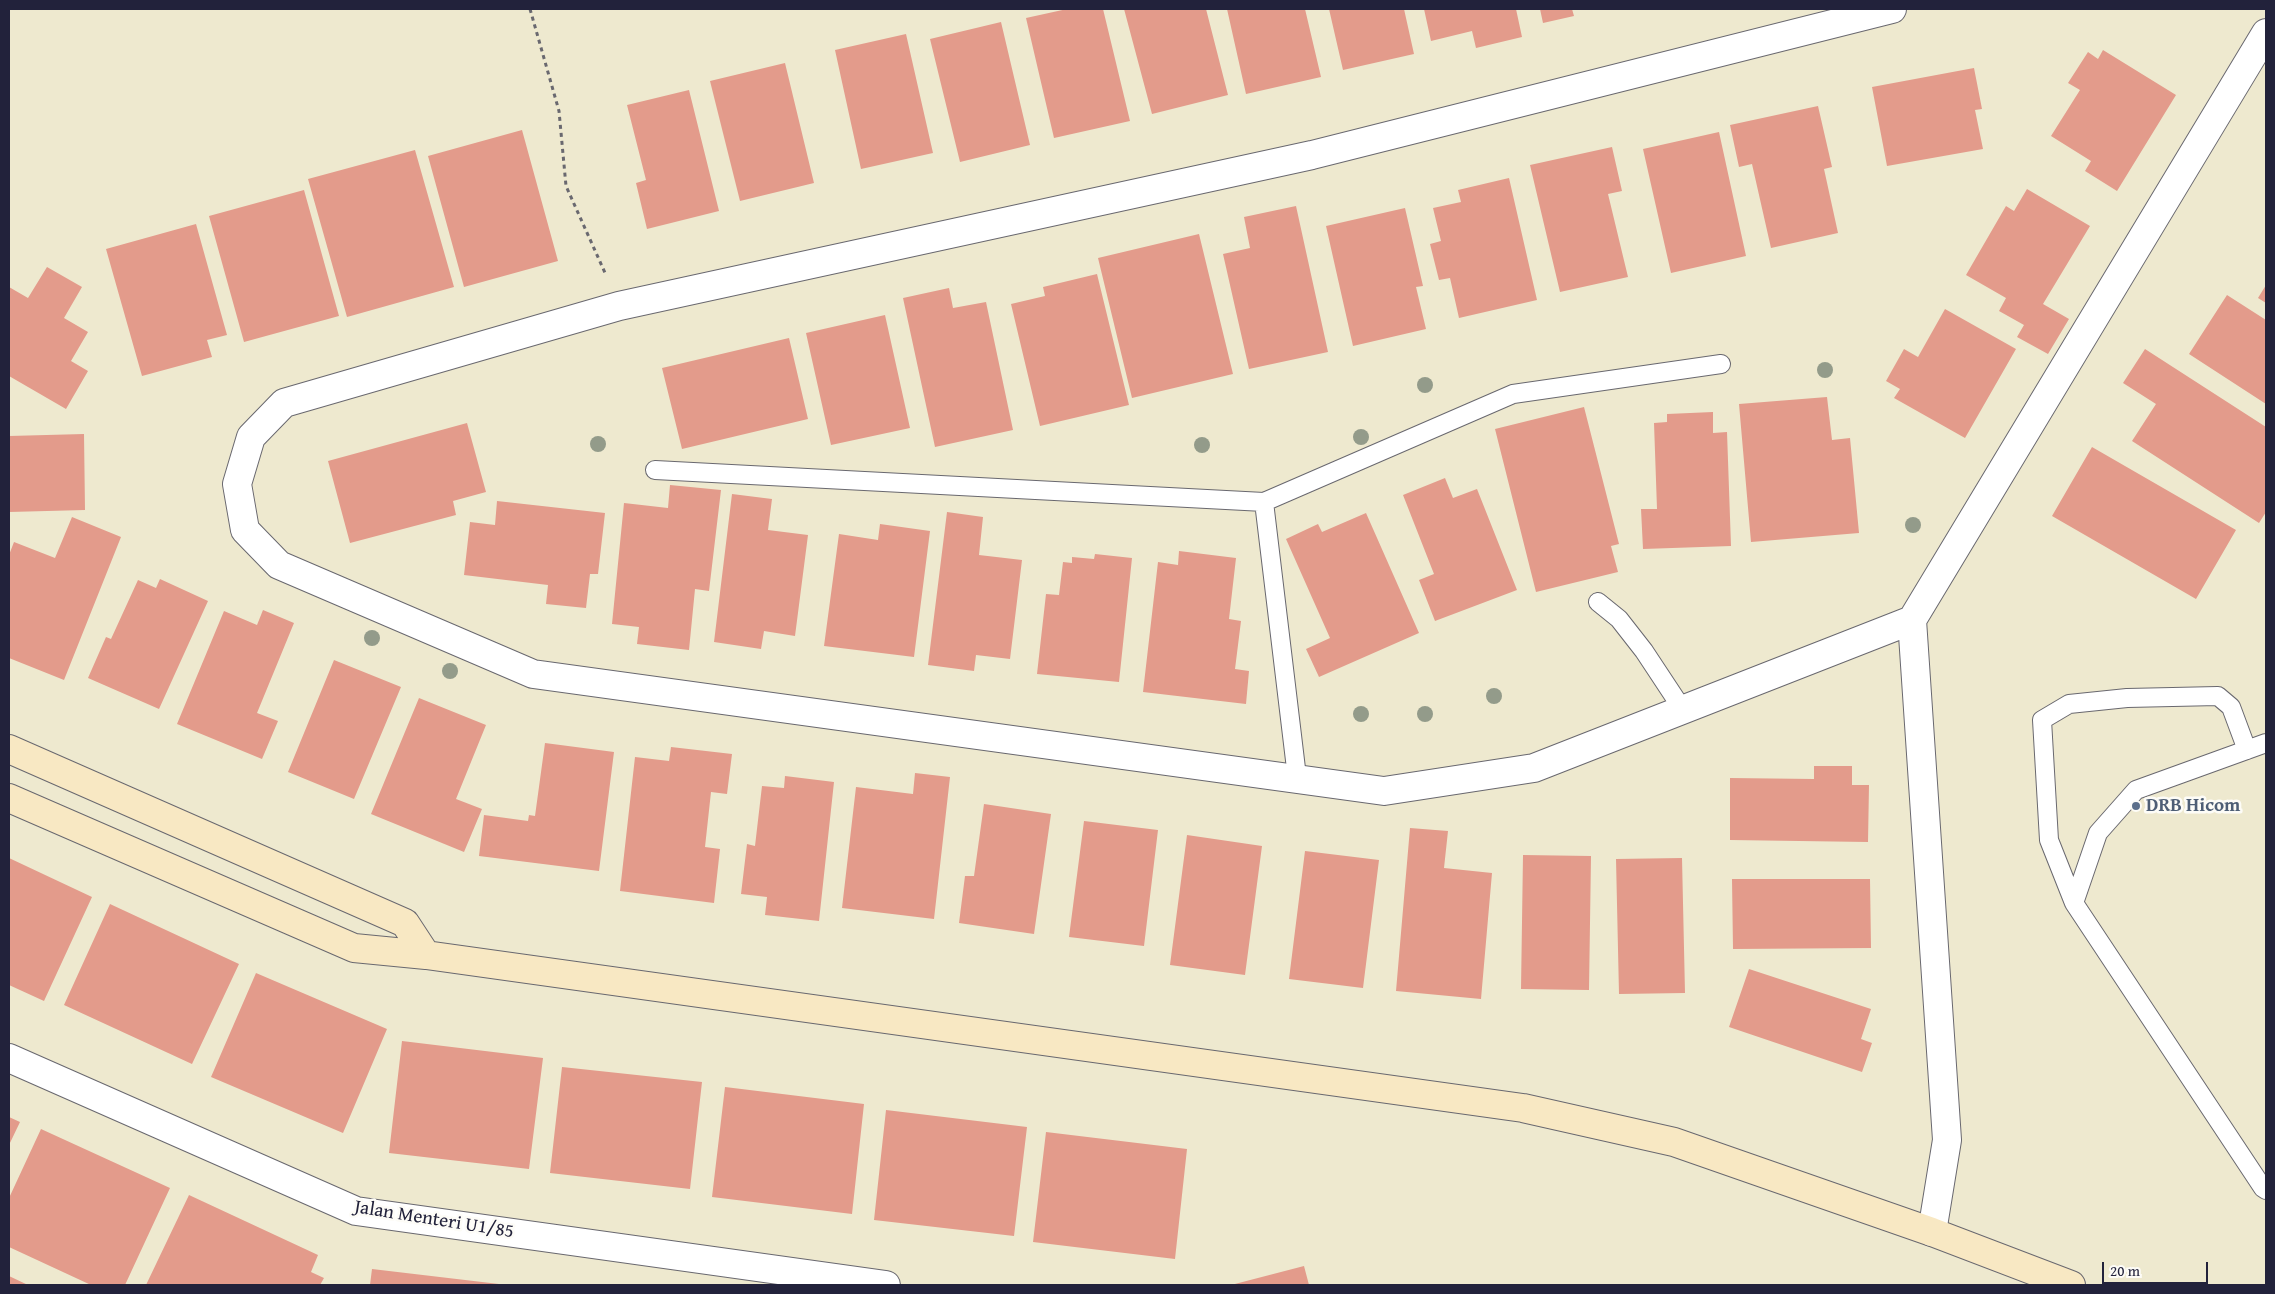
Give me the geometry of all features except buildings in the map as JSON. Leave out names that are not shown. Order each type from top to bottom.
[{"type":"street","points":[[1892,9],[1312,155],[619,306],[284,403],[251,437],[237,484],[245,530],[279,565],[533,674],[1297,777],[1384,791],[1534,768],[1912,620]]},
{"type":"street","points":[[1932,1232],[1947,1140],[1912,620],[2266,33]]},
{"type":"street","points":[[9,749],[405,923],[426,955]]},
{"type":"street","points":[[9,798],[354,948],[426,955],[1523,1108],[1674,1142],[1932,1232],[2071,1285]]},
{"type":"street","name":"Jalan Menteri U1/85","points":[[9,1058],[356,1211],[886,1285]]},
{"type":"street","points":[[1992,1256],[2020,1285]]},
{"type":"lane","points":[[655,470],[1264,502],[1513,394],[1721,364]]},
{"type":"lane","points":[[1264,502],[1297,777]]},
{"type":"lane","points":[[1598,602],[1619,619],[1639,645],[1682,710]]},
{"type":"lane","points":[[2247,750],[2231,708],[2218,696],[2127,698],[2069,704],[2042,720],[2049,840],[2074,904],[2266,1190]]},
{"type":"lane","points":[[2074,904],[2098,833],[2136,790],[2266,744]]},
{"type":"path","points":[[530,9],[559,111],[566,186],[619,306]]},
{"type":"place","name":"DRB Hicom","points":[[2136,806]]}]
